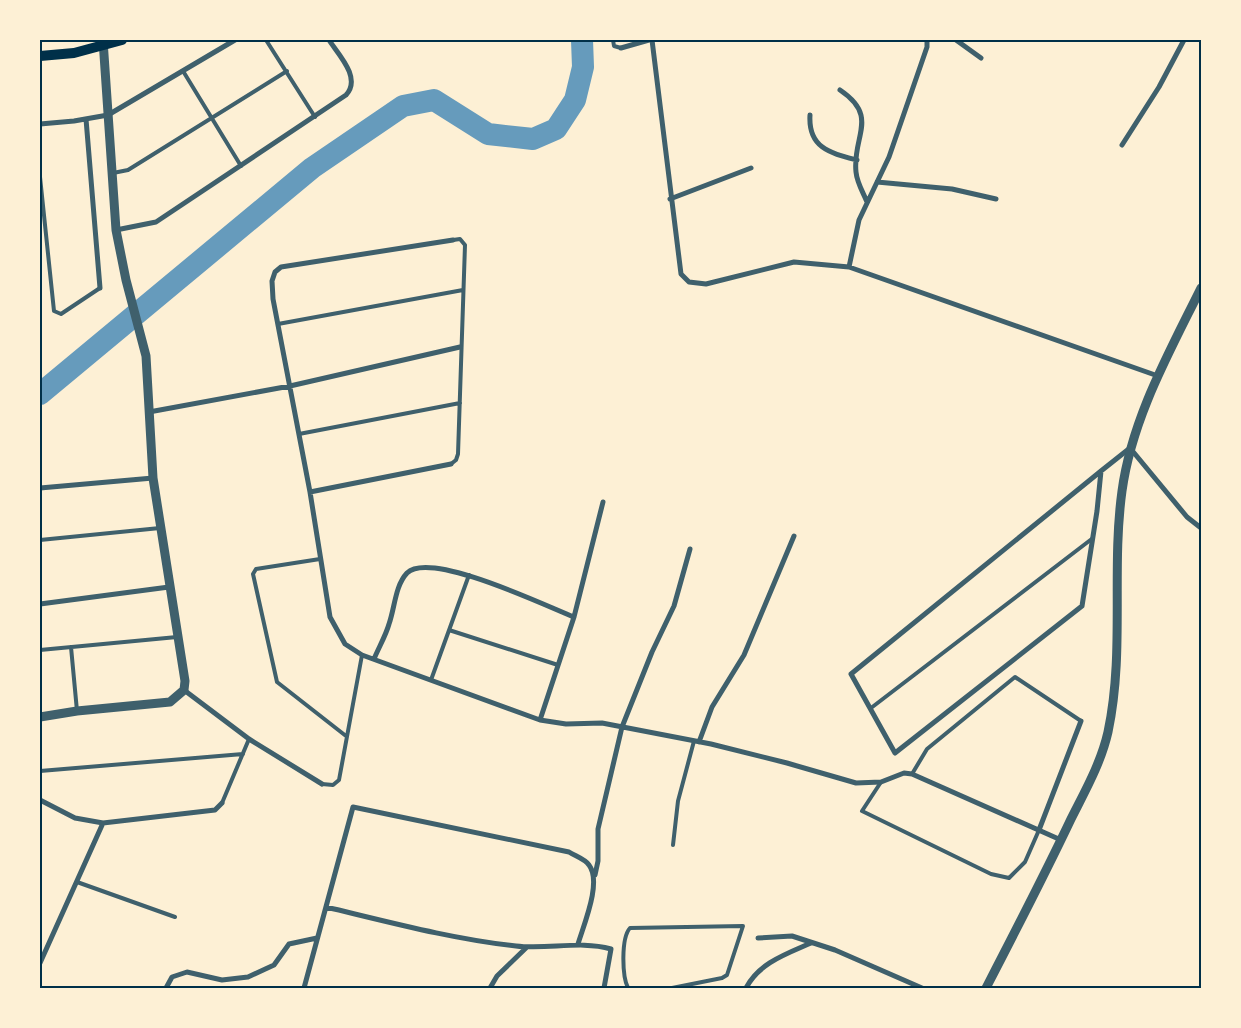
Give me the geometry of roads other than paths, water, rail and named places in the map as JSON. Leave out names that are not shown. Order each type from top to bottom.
[{"type":"main road","points":[[40,56],[74,53],[103,42],[122,40]]},
{"type":"street","points":[[40,124],[86,119],[108,114],[235,40]]},
{"type":"street","points":[[116,230],[156,222],[346,95],[351,85],[350,73],[328,40]]},
{"type":"street","points":[[621,48],[651,40],[681,274],[689,282],[706,284],[794,262],[850,267],[1158,376]]},
{"type":"street","points":[[850,267],[859,220],[888,157],[927,47],[927,40]]},
{"type":"street","points":[[956,40],[981,58]]},
{"type":"street","points":[[1122,145],[1159,87],[1184,40]]},
{"type":"street","points":[[40,717],[77,711],[170,702],[184,690],[185,681],[153,478],[146,356],[126,280],[116,230],[103,42]]},
{"type":"street","points":[[840,90],[853,98],[862,112],[857,178],[868,202]]},
{"type":"street","points":[[810,114],[809,129],[812,136],[828,152],[857,160]]},
{"type":"street","points":[[86,119],[100,288]]},
{"type":"street","points":[[670,199],[751,168]]},
{"type":"street","points":[[877,182],[952,189],[996,199]]},
{"type":"street","points":[[453,240],[281,268],[275,272],[272,280],[278,324],[310,492],[330,617],[345,644],[362,655],[540,720],[566,724],[602,724],[696,741],[787,762],[856,783],[881,782],[904,774],[912,774],[1061,840]]},
{"type":"street","points":[[986,988],[1100,758],[1112,711],[1118,642],[1118,528],[1130,448],[1158,376],[1201,288]]},
{"type":"street","points":[[149,412],[290,386],[460,347]]},
{"type":"street","points":[[1101,471],[1082,606],[895,753],[851,674],[1101,471],[1130,448]]},
{"type":"street","points":[[1130,448],[1187,517],[1201,528]]},
{"type":"street","points":[[310,492],[452,464]]},
{"type":"street","points":[[40,488],[153,478]]},
{"type":"street","points":[[540,720],[574,617],[603,502]]},
{"type":"street","points":[[696,741],[712,707],[744,656],[794,536]]},
{"type":"street","points":[[578,944],[590,903],[598,861],[598,829],[622,727],[652,652],[674,606],[690,549]]},
{"type":"street","points":[[374,659],[389,625],[400,585],[408,572],[427,566],[468,575],[574,617]]},
{"type":"street","points":[[40,604],[169,587]]},
{"type":"street","points":[[184,690],[248,738],[322,784]]},
{"type":"street","points":[[1039,830],[1081,721]]},
{"type":"street","points":[[40,800],[75,818],[103,823],[215,810],[222,802]]},
{"type":"street","points":[[304,988],[353,807],[569,852],[588,863],[595,876]]},
{"type":"street","points":[[40,963],[103,823]]},
{"type":"street","points":[[326,908],[424,930],[527,947],[578,944],[611,949],[604,988]]},
{"type":"street","points":[[758,938],[792,936],[835,950],[922,988]]},
{"type":"street","points":[[166,988],[172,977],[187,972],[222,980],[248,977],[274,965],[289,944],[318,938]]},
{"type":"street","points":[[746,988],[752,976],[774,959],[811,942]]},
{"type":"street","points":[[490,988],[497,976],[527,947]]},
{"type":"lane","points":[[266,40],[315,117]]},
{"type":"lane","points":[[613,40],[614,46],[621,48]]},
{"type":"lane","points":[[182,71],[213,117],[241,166]]},
{"type":"lane","points":[[112,173],[128,170],[287,71]]},
{"type":"lane","points":[[40,177],[54,311],[61,314],[100,288]]},
{"type":"lane","points":[[452,464],[458,454],[460,347],[465,244],[460,239],[453,240]]},
{"type":"lane","points":[[278,324],[463,290]]},
{"type":"lane","points":[[299,434],[460,403]]},
{"type":"lane","points":[[40,540],[160,528]]},
{"type":"lane","points":[[870,708],[1093,537]]},
{"type":"lane","points":[[320,559],[256,569],[253,574],[277,682],[346,736]]},
{"type":"lane","points":[[431,680],[468,575]]},
{"type":"lane","points":[[449,630],[558,665]]},
{"type":"lane","points":[[40,650],[177,637]]},
{"type":"lane","points":[[71,647],[77,711]]},
{"type":"lane","points":[[322,784],[333,785],[339,780],[362,655]]},
{"type":"lane","points":[[912,774],[926,749],[1015,677],[1081,721]]},
{"type":"lane","points":[[222,802],[248,738]]},
{"type":"lane","points":[[673,845],[678,801],[696,741]]},
{"type":"lane","points":[[40,771],[243,754]]},
{"type":"lane","points":[[881,782],[862,811],[991,874],[1008,878],[1025,862],[1039,830]]},
{"type":"lane","points":[[77,882],[176,917]]},
{"type":"lane","points":[[628,988],[623,950],[628,930],[634,927],[740,924],[743,926],[727,975],[722,978],[672,988]]},
{"type":"lane","points":[[611,949],[623,950]]},
{"type":"waterway","points":[[40,394],[312,168],[403,106],[434,100],[488,134],[533,139],[556,129],[575,100],[583,67],[582,40]]}]
